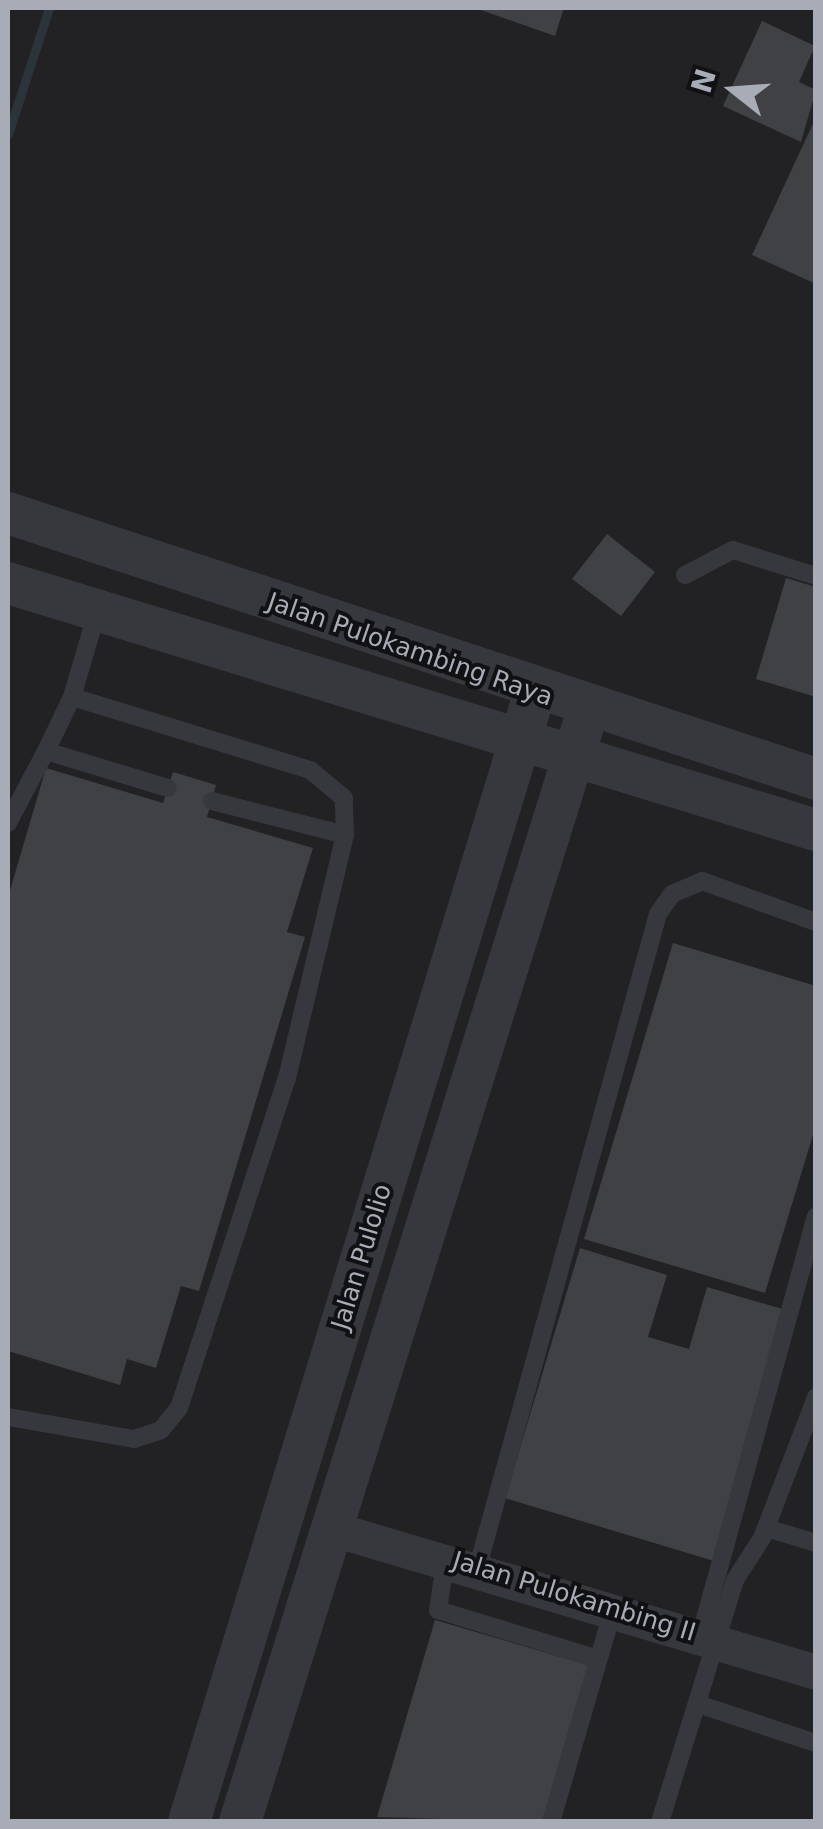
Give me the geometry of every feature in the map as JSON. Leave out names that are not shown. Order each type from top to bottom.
[{"type":"street","name":"Jalan Pulokambing Raya","points":[[8,514],[588,710],[816,780]]},
{"type":"street","name":"Jalan Pulokambing Raya","points":[[8,583],[575,752],[816,830]]},
{"type":"street","name":"Jalan Pulolio","points":[[189,1822],[534,692]]},
{"type":"street","name":"Jalan Pulolio","points":[[240,1822],[588,710]]},
{"type":"street","name":"Jalan Pulokambing II","points":[[330,1528],[462,1561],[816,1672]]},
{"type":"lane","points":[[685,575],[733,550],[816,576]]},
{"type":"lane","points":[[8,823],[72,697],[96,612]]},
{"type":"lane","points":[[8,1417],[134,1439],[161,1430],[179,1408],[287,1078],[345,835],[344,798],[310,770],[72,697]]},
{"type":"lane","points":[[46,751],[168,788]]},
{"type":"lane","points":[[212,801],[345,835]]},
{"type":"lane","points":[[598,1659],[438,1610],[462,1561],[658,914],[672,894],[702,881],[816,922]]},
{"type":"lane","points":[[660,1822],[698,1704],[708,1639],[816,1217]]},
{"type":"lane","points":[[708,1639],[766,1528],[816,1397]]},
{"type":"lane","points":[[766,1528],[816,1543]]},
{"type":"lane","points":[[551,1822],[613,1609]]},
{"type":"lane","points":[[698,1704],[816,1744]]},
{"type":"shaded area","points":[[8,8],[815,8],[815,1821],[8,1822]]},
{"type":"building","points":[[475,8],[564,8],[555,36]]},
{"type":"building","points":[[762,21],[815,46],[799,82],[816,90],[801,142],[723,106]]},
{"type":"building","points":[[816,117],[816,284],[752,255]]},
{"type":"building","points":[[607,534],[655,572],[621,616],[572,579]]},
{"type":"building","points":[[786,578],[816,587],[816,697],[756,679]]},
{"type":"building","points":[[46,768],[163,803],[173,772],[216,785],[207,817],[313,848],[287,932],[305,937],[199,1291],[181,1286],[156,1368],[127,1359],[120,1385],[8,1351],[8,897]]},
{"type":"building","points":[[673,943],[816,986],[816,1125],[765,1293],[584,1239]]},
{"type":"building","points":[[580,1248],[667,1275],[648,1337],[689,1349],[707,1287],[789,1311],[714,1561],[505,1498]]},
{"type":"building","points":[[435,1620],[588,1665],[542,1822],[377,1817]]},
{"type":"waterway","points":[[8,134],[49,8]]}]
